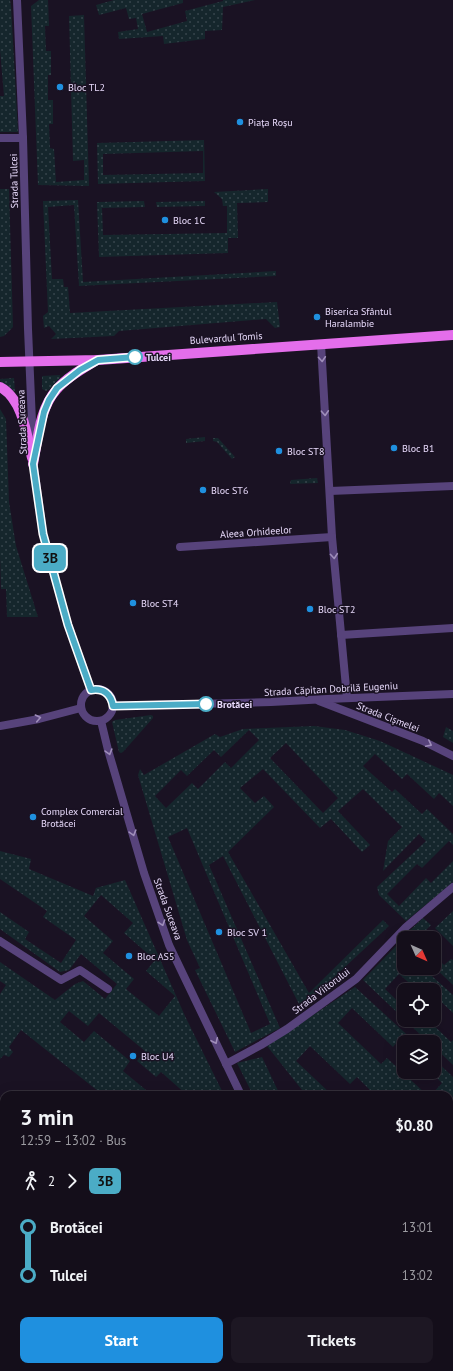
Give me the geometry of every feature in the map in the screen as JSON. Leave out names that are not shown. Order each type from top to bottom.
[{"type":"main road","name":"Bulevardul Tomis","points":[[0,362],[98,360],[453,335]]},
{"type":"main road","points":[[33,464],[44,412],[49,400],[57,388],[80,370],[98,360]]},
{"type":"main road","points":[[0,387],[12,397],[18,408],[25,426],[33,464]]},
{"type":"street","name":"Strada Tulcei","points":[[18,1],[29,361]]},
{"type":"street","points":[[0,138],[23,138]]},
{"type":"street","points":[[321,344],[332,537],[347,698]]},
{"type":"street","name":"Strada Suceava","points":[[29,361],[33,464],[43,534],[68,625],[91,690]]},
{"type":"street","points":[[330,491],[453,486]]},
{"type":"street","name":"Aleea Orhideelor","points":[[180,547],[332,537]]},
{"type":"street","points":[[341,636],[453,628]]},
{"type":"street","points":[[96,689],[106,692],[110,696],[113,706],[110,716],[96,722],[90,720],[82,713],[81,708],[83,697],[91,690],[96,689]]},
{"type":"street","name":"Strada Căpitan Dobrilă Eugeniu","points":[[113,706],[271,702],[453,694]]},
{"type":"street","name":"Strada Cișmelei","points":[[314,700],[423,741],[453,756]]},
{"type":"street","points":[[0,726],[81,708]]},
{"type":"street","name":"Strada Suceava","points":[[101,721],[144,873],[170,945],[239,1091]]},
{"type":"street","name":"Strada Viitorului","points":[[226,1064],[287,1029],[356,979],[406,927],[453,887]]},
{"type":"street","points":[[0,941],[61,980],[80,970],[108,989]]},
{"type":"shaded area","points":[[0,0],[10,0],[11,6],[18,132],[0,132],[0,96],[4,96],[0,50]]},
{"type":"shaded area","points":[[39,0],[48,0],[49,26],[45,26],[46,51],[51,51],[51,75],[48,75],[48,100],[53,100],[53,124],[49,124],[50,148],[54,149],[56,182],[84,180],[84,160],[73,161],[69,16],[84,15],[89,186],[38,185],[31,6]]},
{"type":"shaded area","points":[[114,0],[183,0],[183,3],[142,14],[147,32],[187,21],[185,11],[223,0],[255,0],[223,7],[222,30],[205,31],[205,39],[164,44],[163,36],[119,39],[118,32],[138,29],[136,18],[129,19],[126,8],[99,15],[96,5]]},
{"type":"shaded area","points":[[204,140],[205,181],[98,184],[97,143]],"holes":[[[203,151],[203,173],[103,175],[103,154]]]},
{"type":"shaded area","points":[[0,189],[9,189],[13,327],[4,336],[0,337]]},
{"type":"shaded area","points":[[268,189],[268,202],[237,203],[238,238],[228,238],[228,253],[99,257],[97,202],[144,201],[145,207],[102,208],[103,235],[227,233],[227,206],[223,206],[222,199],[214,192]]},
{"type":"shaded area","points":[[78,200],[83,282],[276,271],[276,276],[79,286],[74,205],[48,207],[52,279],[63,279],[64,287],[68,287],[70,313],[277,302],[280,327],[275,328],[266,319],[119,331],[114,336],[51,339],[56,334],[49,326],[44,328],[43,316],[48,312],[43,201]]},
{"type":"shaded area","points":[[205,201],[205,206],[157,207],[156,202]]},
{"type":"shaded area","points":[[60,375],[60,378],[50,389],[46,391],[42,389],[42,376]]},
{"type":"shaded area","points":[[14,378],[15,392],[0,381],[0,379]]},
{"type":"shaded area","points":[[0,409],[6,419],[9,502],[16,546],[38,617],[7,617],[6,589],[1,589]]},
{"type":"shaded area","points":[[205,437],[205,441],[186,443],[186,439]]},
{"type":"shaded area","points":[[213,438],[218,438],[235,457],[232,459],[217,442],[213,441]]},
{"type":"shaded area","points":[[317,478],[318,483],[290,484],[291,480]]},
{"type":"shaded area","points":[[151,715],[153,718],[123,752],[119,752],[112,722],[115,720]]},
{"type":"shaded area","points":[[314,726],[345,730],[380,741],[453,775],[453,806],[439,793],[434,799],[407,774],[402,779],[375,754],[363,766],[392,792],[395,789],[422,814],[427,809],[453,834],[453,845],[449,841],[422,868],[417,864],[387,894],[399,906],[426,878],[431,883],[453,861],[453,882],[406,921],[379,895],[377,887],[426,841],[419,834],[383,871],[388,841],[402,827],[363,789],[338,811],[370,845],[362,852],[331,819],[320,828],[263,769],[240,788],[255,803],[264,796],[274,807],[228,852],[309,993],[383,920],[389,926],[317,993],[299,1004],[223,856],[209,865],[280,1028],[235,1052],[195,970],[200,968],[187,940],[138,775],[140,769],[144,775],[215,734],[220,737],[243,729]],"holes":[[[249,730],[259,740],[231,768],[225,762],[198,789],[192,783],[166,808],[155,796],[181,770],[187,776],[214,750],[221,757]],[[286,743],[338,798],[323,813],[270,758]],[[187,828],[270,1024],[251,1033],[168,837]]]},
{"type":"shaded area","points":[[446,727],[453,731],[453,743],[443,737]]},
{"type":"shaded area","points":[[0,851],[31,859],[29,869],[93,896],[96,888],[125,880],[185,1016],[222,1091],[182,1091],[161,1072],[156,1077],[137,1061],[145,1051],[99,1013],[88,1026],[69,1011],[60,1022],[84,1042],[94,1031],[130,1061],[123,1071],[147,1091],[98,1091],[21,1030],[9,1047],[13,1052],[9,1057],[4,1055],[0,1059],[0,994],[6,985],[0,981],[0,962],[55,1000],[75,984],[83,981],[105,999],[117,984],[81,954],[69,970],[60,972],[0,929],[0,912],[29,932],[25,939],[61,963],[76,940],[43,917],[47,911],[0,879]],"holes":[[[101,895],[133,923],[124,933],[155,960],[146,971],[175,996],[159,1016],[126,989],[134,979],[103,953],[113,941],[84,916]]]},
{"type":"shaded area","points":[[453,911],[453,946],[441,934],[441,931],[438,931],[435,928]]},
{"type":"shaded area","points":[[423,918],[431,925],[425,931],[409,931]]},
{"type":"shaded area","points":[[397,945],[398,975],[385,989],[397,1000],[397,1012],[363,980]]},
{"type":"shaded area","points":[[451,959],[453,960],[453,985],[441,974],[441,962],[444,965]]},
{"type":"shaded area","points":[[400,975],[431,975],[440,983],[409,983]]},
{"type":"shaded area","points":[[441,984],[453,995],[453,1013],[441,1002]]},
{"type":"shaded area","points":[[355,987],[407,1035],[397,1035],[397,1042],[393,1047],[352,1008],[338,1023],[381,1064],[387,1058],[397,1067],[397,1079],[410,1079],[423,1091],[371,1091],[357,1077],[350,1084],[310,1046],[296,1061],[328,1091],[303,1091],[267,1046]]},
{"type":"shaded area","points":[[412,1027],[435,1027],[451,1042],[453,1040],[453,1065],[441,1054],[441,1035],[421,1035]]},
{"type":"shaded area","points":[[262,1057],[278,1091],[251,1091],[237,1063]]},
{"type":"shaded area","points":[[441,1066],[453,1077],[453,1091],[435,1091],[442,1083],[438,1079],[441,1079]]},
{"type":"bus line","name":"3B","points":[[135,357],[98,360],[80,370],[57,388],[49,400],[40,425],[33,464],[43,534],[68,625],[91,690],[96,689],[106,692],[112,700],[113,706],[206,704]]},
{"type":"place","name":"Bloc TL2","points":[[60,87]]},
{"type":"place","name":"Piața Roșu","points":[[240,122]]},
{"type":"place","name":"Bloc 1C","points":[[165,220]]},
{"type":"place","name":"Biserica Sfântul Haralambie","points":[[317,317]]},
{"type":"place","name":"Tulcei","points":[[135,357]]},
{"type":"place","name":"Bloc B1","points":[[394,448]]},
{"type":"place","name":"Bloc ST8","points":[[279,451]]},
{"type":"place","name":"Bloc ST6","points":[[203,490]]},
{"type":"place","name":"Bloc ST4","points":[[133,603]]},
{"type":"place","name":"Bloc ST2","points":[[310,609]]},
{"type":"place","name":"Brotăcei","points":[[206,704]]},
{"type":"place","name":"Complex Comercial Brotăcei","points":[[33,817]]},
{"type":"place","name":"Bloc SV 1","points":[[219,932]]},
{"type":"place","name":"Bloc AS5","points":[[129,956]]},
{"type":"place","name":"Bloc U4","points":[[133,1056]]}]
